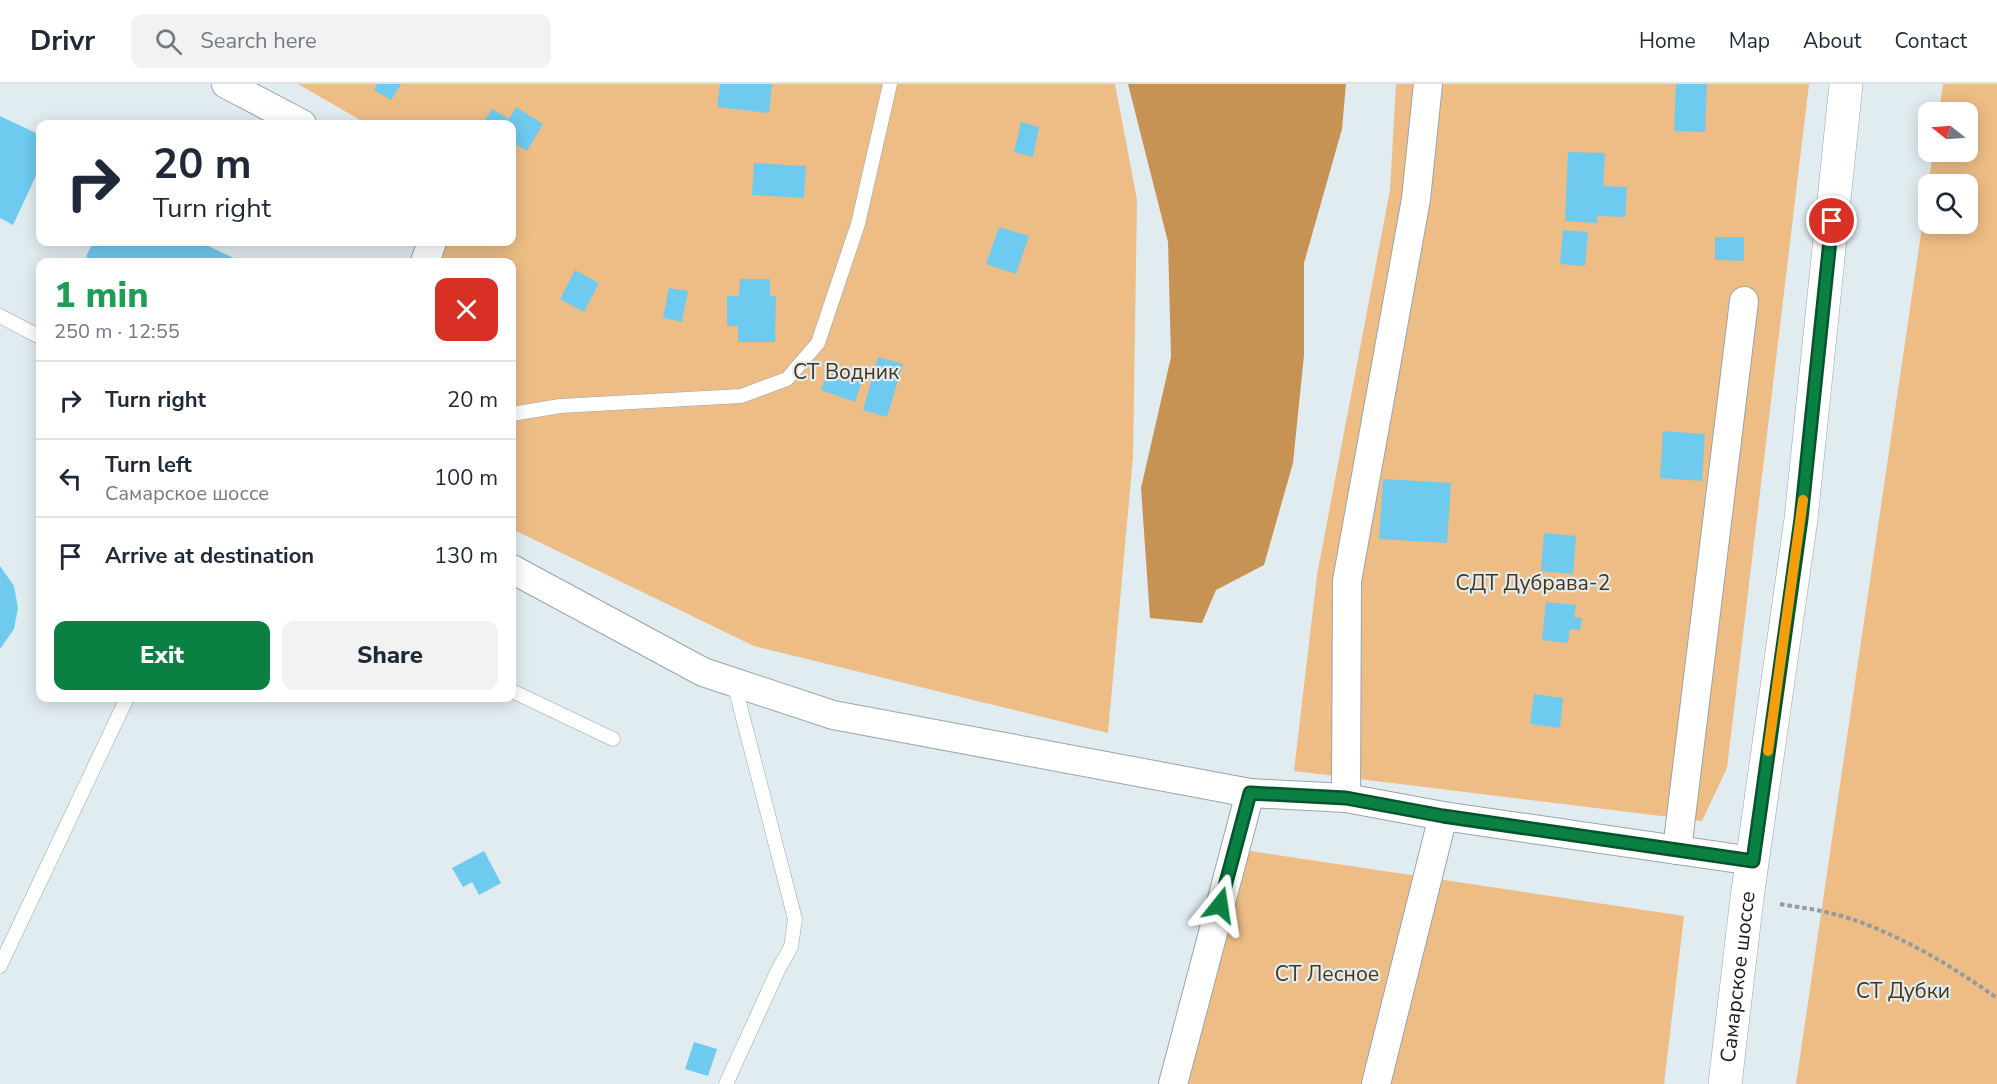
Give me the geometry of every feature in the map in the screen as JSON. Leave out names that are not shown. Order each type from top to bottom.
[{"type":"main road","name":"Самарское шоссе","points":[[1725,1084],[1747,898],[1801,519],[1846,84]]},
{"type":"street","points":[[226,84],[294,120]]},
{"type":"street","points":[[1346,798],[1347,581],[1416,199],[1428,84]]},
{"type":"street","points":[[1677,850],[1744,301]]},
{"type":"street","points":[[516,571],[703,672],[833,715],[1250,793],[1346,798],[1443,816],[1753,861]]},
{"type":"street","points":[[1173,1084],[1250,793]]},
{"type":"street","points":[[1376,1084],[1443,816]]},
{"type":"lane","points":[[516,413],[560,406],[741,396],[787,379],[818,343],[858,224],[890,84]]},
{"type":"lane","points":[[0,316],[36,335]]},
{"type":"lane","points":[[726,1084],[790,947],[795,919],[734,682]]},
{"type":"lane","points":[[516,693],[613,739]]},
{"type":"lane","points":[[0,966],[125,702]]},
{"type":"path","points":[[1747,898],[1831,913],[1882,931],[1933,957],[1997,998]]},
{"type":"green space","name":"СТ Водник","points":[[298,84],[1115,84],[1137,200],[1133,457],[1108,733],[754,646],[516,531],[516,258],[430,258],[434,246],[516,246],[516,120],[360,120]]},
{"type":"green space","name":"СДТ Дубрава-2","points":[[1396,84],[1809,84],[1727,768],[1702,821],[1294,771],[1317,575],[1390,190]]},
{"type":"green space","name":"СТ Дубки","points":[[1943,84],[1997,84],[1997,1084],[1796,1084],[1921,234],[1978,234],[1978,174],[1930,174],[1932,162],[1978,162],[1978,102],[1940,102]]},
{"type":"green space","name":"СТ Лесное","points":[[1244,850],[1684,916],[1664,1084],[1174,1084]]},
{"type":"shaded area","points":[[1128,84],[1346,84],[1342,129],[1304,263],[1304,355],[1293,463],[1264,565],[1216,590],[1202,623],[1150,618],[1141,488],[1171,357],[1168,242]]},
{"type":"building","points":[[377,84],[401,84],[391,100],[374,90]]},
{"type":"building","points":[[720,84],[772,84],[769,113],[717,107]]},
{"type":"building","points":[[1676,84],[1707,84],[1705,132],[1674,131]]},
{"type":"building","points":[[516,107],[543,124],[527,151],[516,144],[516,120],[485,120],[492,109],[509,119]]},
{"type":"building","points":[[0,116],[36,133],[36,176],[13,225],[0,218]]},
{"type":"building","points":[[1021,122],[1039,127],[1033,157],[1014,152]]},
{"type":"building","points":[[1568,152],[1605,153],[1603,186],[1627,187],[1625,217],[1597,216],[1597,223],[1565,221]]},
{"type":"building","points":[[754,163],[806,166],[804,198],[752,195]]},
{"type":"building","points":[[999,227],[1029,236],[1016,274],[986,264]]},
{"type":"building","points":[[1563,230],[1588,232],[1585,266],[1560,264]]},
{"type":"building","points":[[1715,237],[1744,237],[1744,261],[1715,260]]},
{"type":"building","points":[[91,246],[208,246],[234,258],[88,258],[86,257]]},
{"type":"building","points":[[575,270],[599,283],[584,312],[560,299]]},
{"type":"building","points":[[740,279],[770,279],[770,296],[776,296],[775,342],[738,342],[738,326],[727,326],[727,296],[739,296]]},
{"type":"building","points":[[669,288],[688,291],[682,322],[663,318]]},
{"type":"building","points":[[878,357],[903,364],[887,417],[863,410]]},
{"type":"building","points":[[828,370],[862,381],[855,402],[821,390]]},
{"type":"building","points":[[1663,431],[1705,434],[1702,481],[1660,478]]},
{"type":"building","points":[[1383,479],[1451,483],[1447,543],[1379,539]]},
{"type":"building","points":[[1544,533],[1576,536],[1573,574],[1541,571]]},
{"type":"building","points":[[0,566],[14,586],[18,608],[14,629],[0,649]]},
{"type":"building","points":[[1546,602],[1576,605],[1574,617],[1582,618],[1580,630],[1570,629],[1568,643],[1542,640]]},
{"type":"building","points":[[1534,694],[1563,698],[1560,728],[1530,724]]},
{"type":"building","points":[[484,851],[501,883],[479,895],[472,882],[463,887],[452,868]]},
{"type":"building","points":[[694,1042],[717,1049],[708,1076],[685,1069]]},
{"type":"slow traffic","points":[[1768,751],[1803,500]]},
{"type":"route","points":[[1220,905],[1250,793],[1346,798],[1443,816],[1753,861],[1801,519],[1832,221]]}]
